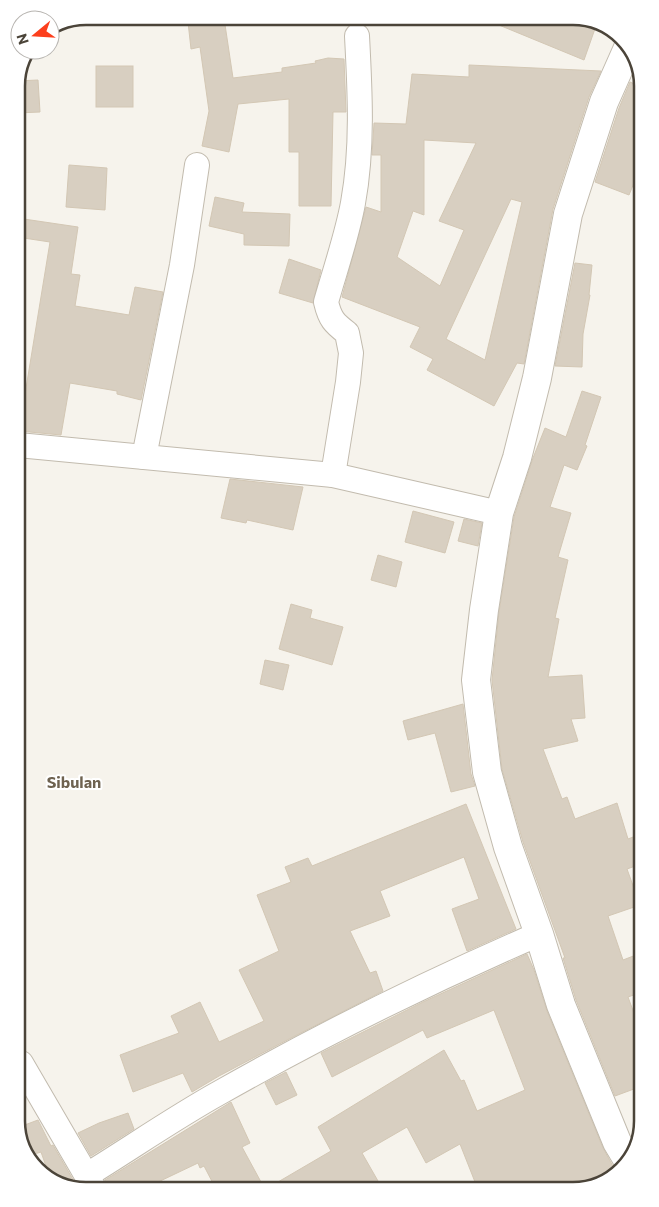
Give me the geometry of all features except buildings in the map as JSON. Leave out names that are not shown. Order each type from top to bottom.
[{"type":"street","points":[[332,476],[352,353],[347,333],[334,323],[328,313],[326,302],[353,204],[358,162],[361,116],[357,36]]},
{"type":"street","points":[[624,1154],[617,1142],[561,1006],[539,934],[508,847],[487,772],[476,680],[484,610],[499,513],[517,458],[537,378],[568,214],[604,102],[625,54]]},
{"type":"street","points":[[144,457],[182,265],[197,165]]},
{"type":"street","points":[[25,446],[332,476],[499,513]]},
{"type":"street","points":[[92,1182],[217,1094],[330,1032],[468,965],[539,934]]},
{"type":"street","points":[[25,1069],[90,1182]]},
{"type":"district","name":"Sibulan","points":[[74,782]]}]
